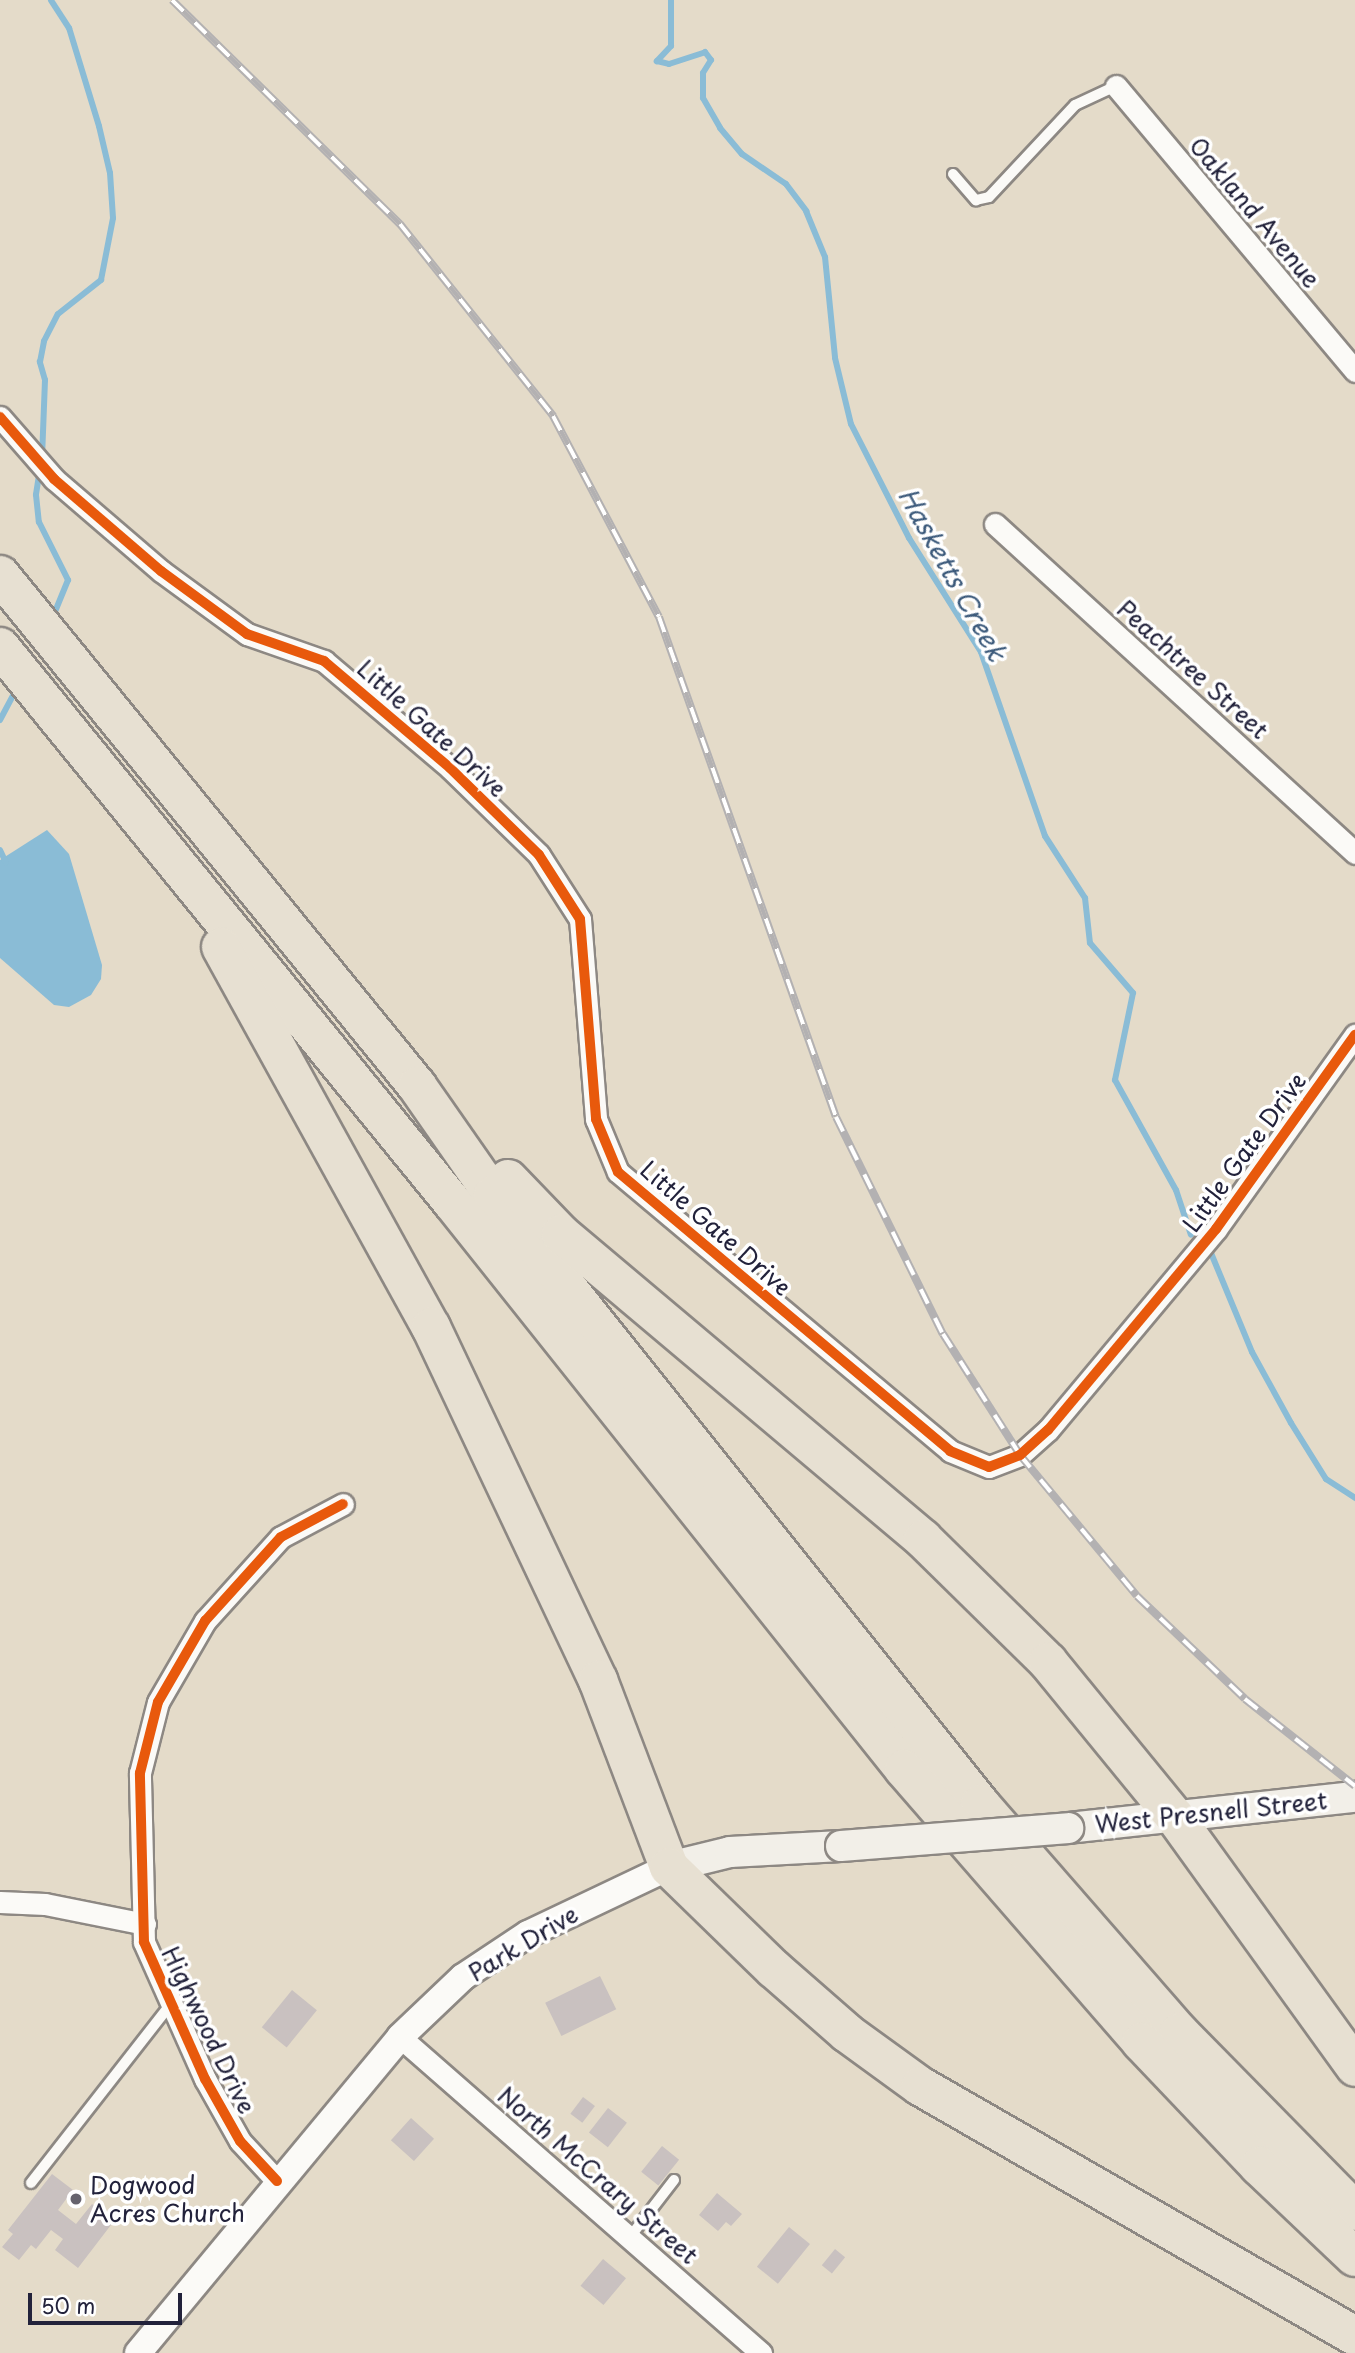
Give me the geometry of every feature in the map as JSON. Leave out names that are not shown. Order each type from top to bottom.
[{"type":"highway","points":[[0,575],[417,1086],[501,1206],[971,1793],[1179,2032],[1355,2211]]},
{"type":"highway","points":[[0,648],[180,873],[337,1059],[912,1779],[1141,2042],[1259,2166],[1355,2257]]},
{"type":"highway","points":[[180,873],[431,1327],[598,1680],[669,1867],[784,1979],[920,2086],[1355,2336]]},
{"type":"highway","points":[[417,1086],[561,1234],[923,1539],[1048,1662],[1175,1817],[1355,2067]]},
{"type":"main road","name":"West Presnell Street","points":[[1068,1828],[1355,1797]]},
{"type":"main road","name":"Park Drive","points":[[669,1867],[730,1852],[1068,1828]]},
{"type":"street","name":"Oakland Avenue","points":[[1116,86],[1355,371]]},
{"type":"street","name":"Little Gate Drive","points":[[0,417],[54,479],[161,571],[247,634],[324,661],[450,768],[539,855],[580,919],[596,1119],[618,1172],[950,1451],[989,1467],[1020,1455],[1048,1430],[1216,1228],[1355,1035]]},
{"type":"street","name":"Peachtree Street","points":[[995,524],[1355,853]]},
{"type":"street","points":[[145,1924],[139,1773],[158,1702],[205,1620],[254,1563],[281,1537],[343,1504]]},
{"type":"street","name":"Park Drive","points":[[138,2353],[277,2181],[400,2037],[463,1977],[528,1934],[669,1867]]},
{"type":"street","name":"Highwood Drive","points":[[0,1902],[45,1903],[145,1924],[144,1942],[171,2004],[240,2141],[277,2181]]},
{"type":"street","name":"North McCrary Street","points":[[400,2037],[761,2353]]},
{"type":"lane","points":[[953,174],[976,200],[989,197],[1075,105],[1116,86]]},
{"type":"lane","points":[[31,2183],[171,2004]]},
{"type":"lane","points":[[630,2237],[674,2180]]},
{"type":"water","points":[[47,830],[69,854],[102,965],[101,979],[91,995],[69,1007],[54,1005],[0,958],[0,860]]},
{"type":"building","points":[[600,1976],[616,2009],[561,2036],[545,2003]]},
{"type":"building","points":[[292,1990],[317,2010],[287,2047],[262,2027]]},
{"type":"building","points":[[583,2097],[595,2106],[582,2123],[570,2114]]},
{"type":"building","points":[[608,2108],[627,2123],[608,2147],[589,2132]]},
{"type":"building","points":[[411,2118],[434,2139],[414,2161],[391,2140]]},
{"type":"building","points":[[662,2146],[679,2160],[658,2185],[641,2172]]},
{"type":"building","points":[[52,2174],[73,2190],[58,2210],[76,2224],[92,2204],[114,2221],[78,2268],[55,2250],[63,2239],[51,2230],[36,2249],[31,2245],[19,2260],[2,2247],[13,2234],[8,2230]]},
{"type":"building","points":[[717,2193],[742,2214],[731,2226],[726,2222],[718,2231],[699,2215]]},
{"type":"building","points":[[789,2227],[810,2244],[778,2284],[757,2267]]},
{"type":"building","points":[[835,2249],[845,2257],[832,2274],[822,2265]]},
{"type":"building","points":[[603,2259],[626,2278],[603,2305],[581,2286]]},
{"type":"waterway","points":[[42,458],[45,380],[40,362],[44,341],[58,314],[101,280],[113,218],[110,173],[99,126],[69,28],[51,0]]},
{"type":"waterway","name":"Hasketts Creek","points":[[671,0],[671,46],[657,61],[669,64],[705,52],[711,60],[703,73],[703,98],[720,128],[742,154],[786,184],[806,211],[825,257],[835,358],[851,424],[909,538],[981,652],[1045,836],[1085,898],[1090,943],[1133,993],[1115,1080],[1176,1190],[1191,1235]]},
{"type":"waterway","points":[[40,469],[36,495],[39,522],[68,580],[52,619]]},
{"type":"waterway","points":[[0,720],[17,688]]},
{"type":"waterway","points":[[0,850],[6,863]]},
{"type":"waterway","name":"Hasketts Creek","points":[[1211,1253],[1252,1352],[1291,1423],[1326,1479],[1355,1498]]},
{"type":"railway","points":[[172,0],[400,224],[553,416],[659,617],[836,1117],[943,1334],[1020,1455],[1137,1596],[1245,1699],[1355,1786]]},
{"type":"cycle path","points":[[0,417],[54,479],[161,571],[247,634],[324,661],[450,768],[539,855],[580,919],[596,1119],[618,1172],[950,1451],[989,1467],[1020,1455],[1048,1430],[1216,1229],[1355,1035]]},
{"type":"cycle path","points":[[277,2181],[240,2141],[205,2079],[144,1942],[140,1773],[158,1702],[205,1621],[281,1537],[343,1504]]},
{"type":"place","name":"Dogwood Acres Church","points":[[76,2199]]}]
